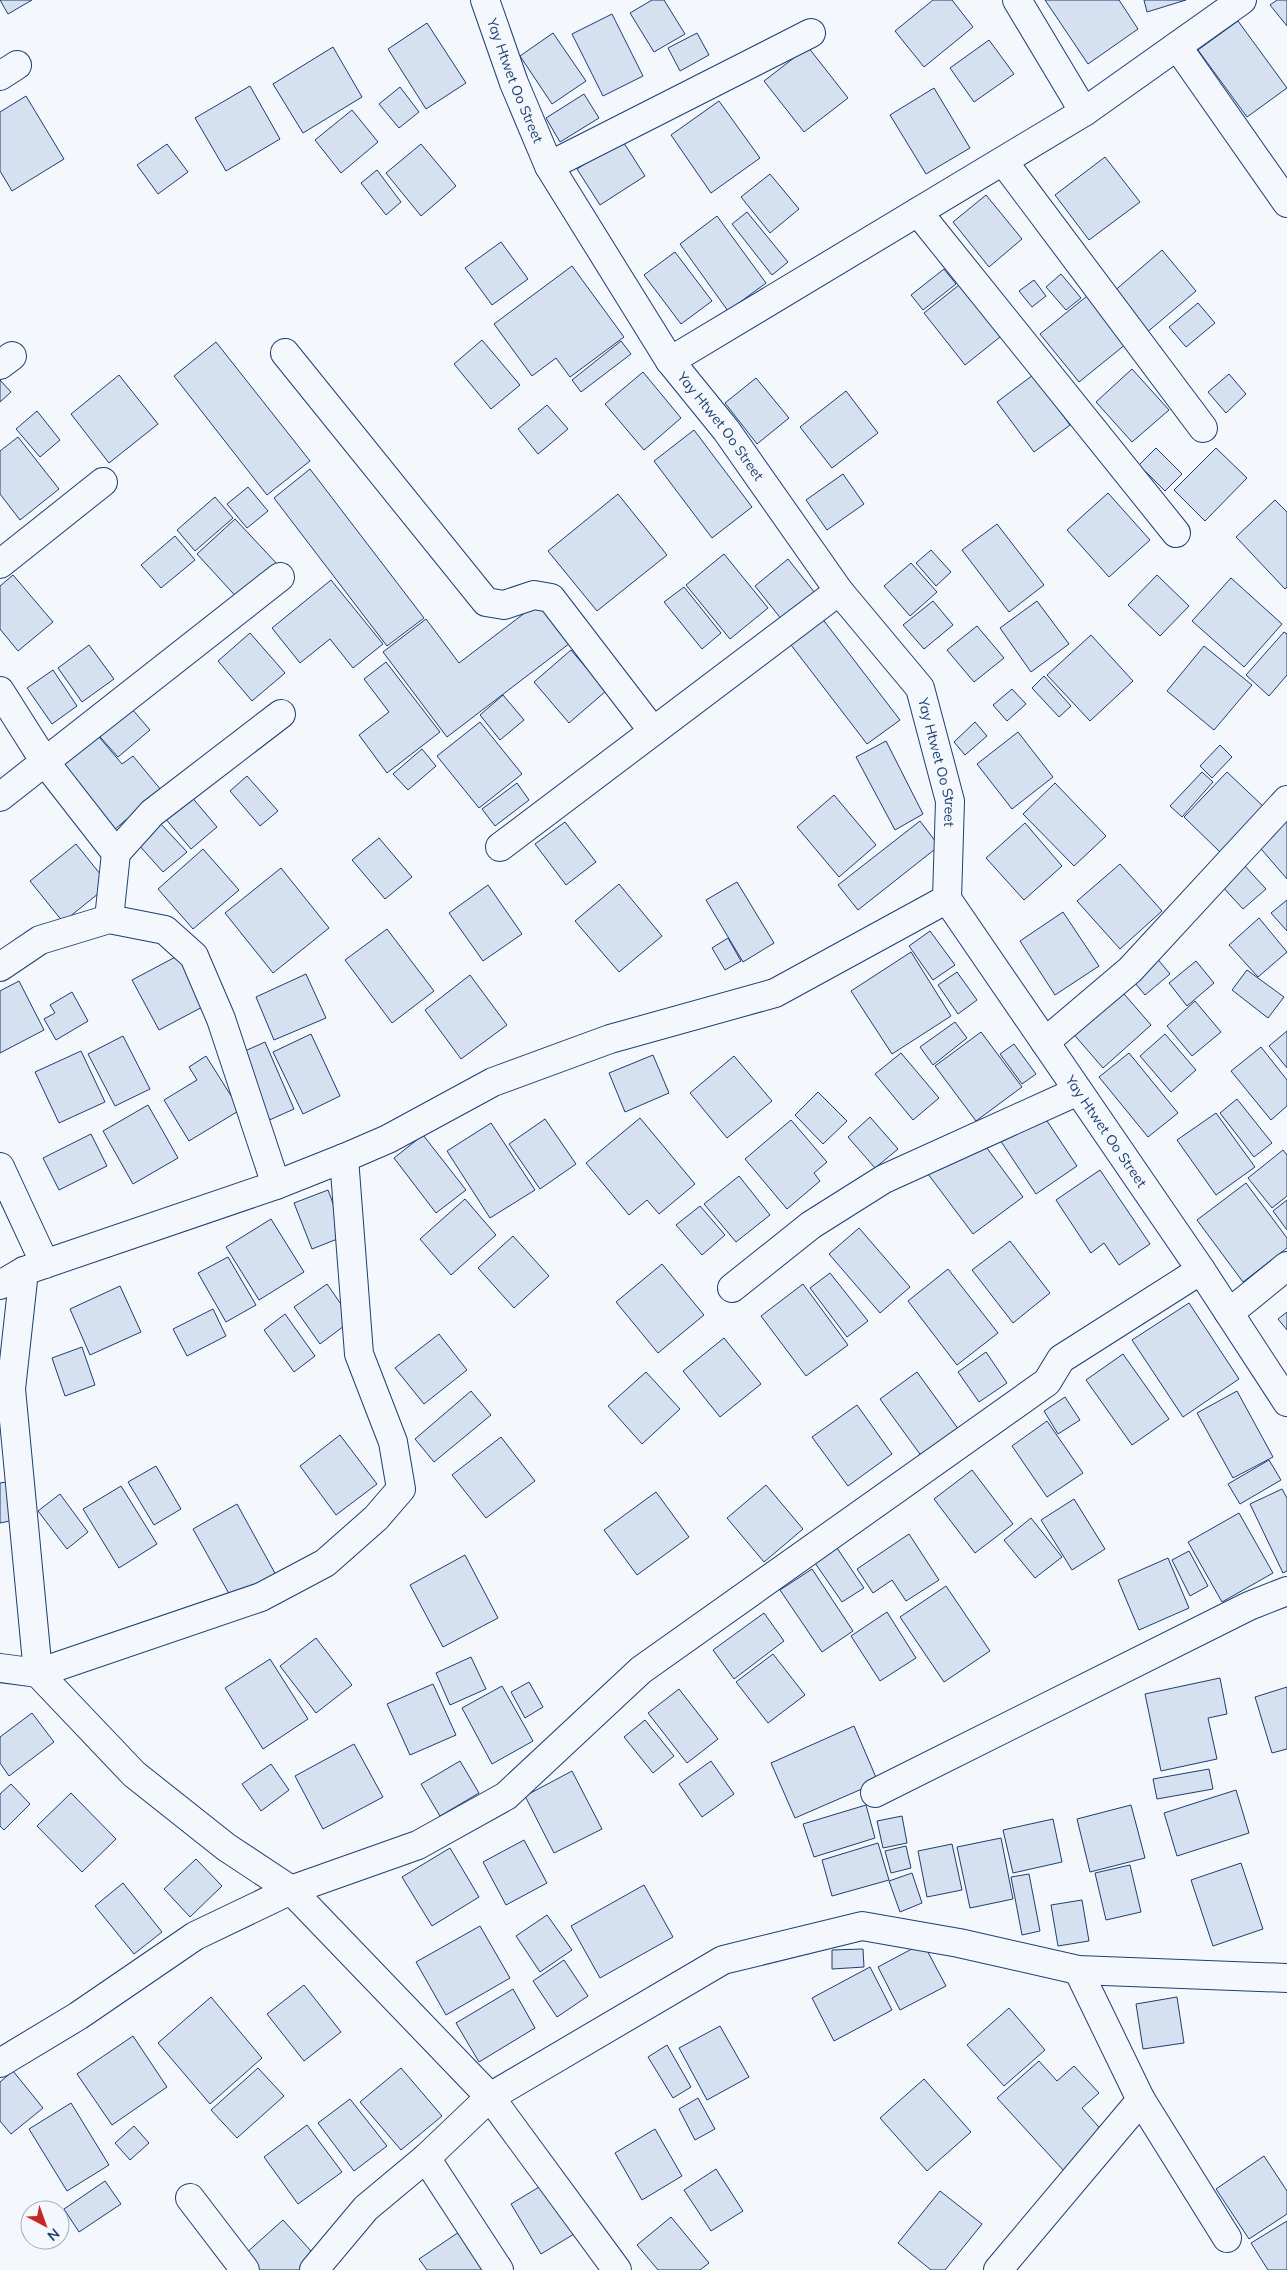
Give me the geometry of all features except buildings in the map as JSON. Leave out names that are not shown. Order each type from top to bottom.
[{"type":"street","name":"Yay Htwet Oo Street","points":[[486,0],[514,84],[549,166],[670,360],[726,430],[839,591],[920,688],[950,801],[947,899],[1202,1270],[1287,1402]]},
{"type":"street","points":[[1017,0],[1084,112]]},
{"type":"street","points":[[670,360],[1084,112],[1242,0]]},
{"type":"street","points":[[549,166],[810,33]]},
{"type":"street","points":[[1177,46],[1287,203]]},
{"type":"street","points":[[1003,161],[1203,428]]},
{"type":"street","points":[[918,212],[1176,533]]},
{"type":"street","points":[[285,353],[486,602],[504,605],[534,594],[551,598],[653,731]]},
{"type":"street","points":[[0,564],[103,482]]},
{"type":"street","points":[[0,798],[280,577]]},
{"type":"street","points":[[500,847],[839,591]]},
{"type":"street","points":[[0,691],[45,762],[116,853]]},
{"type":"street","points":[[109,919],[116,853],[152,813],[281,714]]},
{"type":"street","points":[[1045,1042],[1130,970],[1287,800]]},
{"type":"street","points":[[0,1284],[35,1268],[276,1185],[344,1158],[388,1139],[492,1082],[610,1039],[775,993],[947,899]]},
{"type":"street","points":[[0,967],[40,940],[109,919],[165,930],[194,956],[221,1019],[276,1185]]},
{"type":"street","points":[[732,1288],[812,1225],[884,1179],[1078,1091]]},
{"type":"street","points":[[0,1668],[38,1673],[260,1597],[325,1563],[376,1518],[401,1489],[393,1442],[359,1354],[344,1158]]},
{"type":"street","points":[[0,1167],[35,1268],[11,1389],[38,1673],[134,1774],[226,1847],[292,1890],[490,2097],[617,2270]]},
{"type":"street","points":[[1229,1313],[1287,1266]]},
{"type":"street","points":[[0,2063],[78,2016],[194,1936],[292,1890],[418,1845],[506,1796],[641,1670],[1047,1382],[1060,1359],[1202,1270]]},
{"type":"street","points":[[875,1794],[1249,1606],[1287,1591]]},
{"type":"street","points":[[314,2270],[366,2208],[426,2158],[490,2097],[723,1960],[862,1926],[958,1943],[1078,1970],[1287,1978]]},
{"type":"street","points":[[1078,1970],[1141,2100],[1227,2238]]},
{"type":"street","points":[[998,2270],[1141,2100]]},
{"type":"street","points":[[426,2158],[499,2270]]},
{"type":"street","points":[[190,2198],[245,2270]]}]
